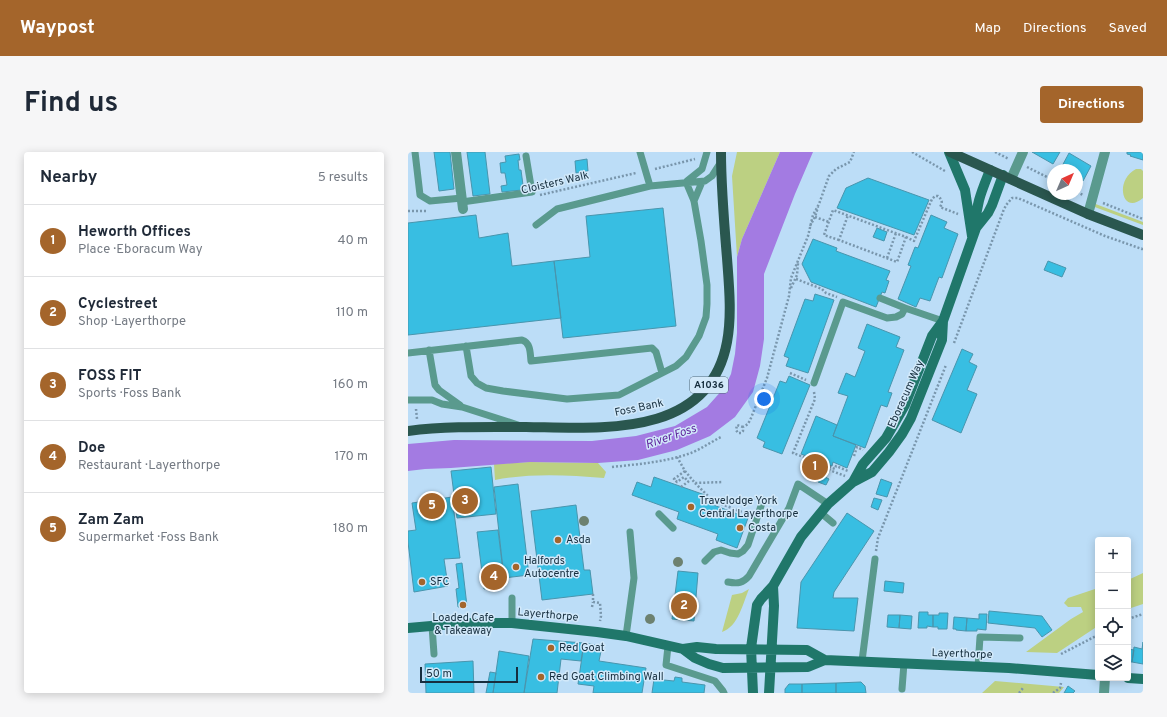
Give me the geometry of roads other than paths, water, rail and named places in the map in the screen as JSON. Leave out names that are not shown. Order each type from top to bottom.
[{"type":"main road","points":[[949,152],[1088,214],[1143,235]]},
{"type":"main road","name":"Foss Bank","points":[[413,430],[525,427],[608,427],[645,422],[663,417],[688,406],[704,391],[718,369],[723,359],[727,342],[729,320],[728,280],[721,157]]},
{"type":"street","points":[[456,152],[462,203]]},
{"type":"street","points":[[949,152],[965,190],[972,238]]},
{"type":"street","points":[[1007,177],[1023,152]]},
{"type":"street","points":[[1088,214],[1105,152]]},
{"type":"street","name":"Eboracum Way","points":[[976,228],[976,209],[990,170]]},
{"type":"street","name":"Eboracum Way","points":[[753,693],[751,648],[757,605],[760,599],[773,586],[801,538],[828,504],[852,477],[872,472],[879,466],[890,452],[911,418],[942,340],[943,321],[972,238],[976,228],[990,209],[1007,177]]},
{"type":"street","points":[[769,693],[774,606],[773,586]]},
{"type":"street","name":"Layerthorpe","points":[[408,628],[465,623],[512,623],[626,636],[683,649],[697,647],[716,649],[751,648],[807,650],[825,660]]},
{"type":"street","name":"Layerthorpe","points":[[683,649],[695,658],[723,668],[808,666],[825,660],[978,666],[1095,675]]},
{"type":"street","points":[[1131,678],[1143,679]]},
{"type":"street","points":[[1104,693],[1105,681]]},
{"type":"lane","points":[[415,152],[420,195],[430,202],[462,203],[532,192],[526,156]]},
{"type":"lane","points":[[640,152],[650,186]]},
{"type":"lane","points":[[686,182],[702,169],[708,152]]},
{"type":"lane","points":[[536,225],[557,209],[650,186],[686,182],[702,182],[708,180],[712,176],[721,157]]},
{"type":"lane","points":[[466,346],[471,376],[477,383],[486,388],[567,399],[619,395],[676,366],[686,357],[699,336],[706,317],[707,304],[707,285],[694,201],[686,182]]},
{"type":"lane","points":[[694,201],[702,182]]},
{"type":"lane","points":[[880,298],[943,321]]},
{"type":"lane","points":[[814,383],[843,302],[887,318],[896,318],[902,314],[905,308]]},
{"type":"lane","points":[[408,353],[522,340],[528,344],[531,361],[652,348],[656,352],[662,374]]},
{"type":"lane","points":[[429,350],[434,385],[462,406]]},
{"type":"lane","points":[[412,400],[432,400],[442,404],[462,406],[525,427]]},
{"type":"lane","points":[[728,582],[738,584],[749,576],[789,508],[798,484],[828,504]]},
{"type":"lane","points":[[705,561],[714,552],[721,550],[738,554],[743,551],[748,545],[763,500]]},
{"type":"lane","points":[[821,513],[833,523]]},
{"type":"lane","points":[[659,514],[672,528]]},
{"type":"lane","points":[[626,636],[634,578],[630,532]]},
{"type":"lane","points":[[862,661],[875,559]]},
{"type":"lane","points":[[512,598],[512,623]]},
{"type":"lane","points":[[432,626],[434,654]]},
{"type":"lane","points":[[978,666],[980,637],[1020,638]]},
{"type":"lane","points":[[668,646],[666,665],[715,681],[724,693]]},
{"type":"lane","points":[[902,689],[904,663]]},
{"type":"water","name":"River Foss","points":[[780,152],[813,152],[764,274],[764,339],[760,366],[753,392],[735,417],[710,436],[677,450],[638,460],[598,463],[530,462],[408,471],[408,444],[454,440],[592,441],[636,436],[675,426],[707,407],[724,388],[731,374],[737,333],[737,257],[742,239]]},
{"type":"place","name":"Heworth Offices","points":[[815,467]]},
{"type":"place","name":"FOSS FIT","points":[[465,501]]},
{"type":"place","name":"Zam Zam","points":[[432,506]]},
{"type":"place","name":"Travelodge York Central Layerthorpe","points":[[691,507]]},
{"type":"place","name":"Costa","points":[[740,528]]},
{"type":"place","name":"Asda","points":[[558,540]]},
{"type":"place","name":"Halfords Autocentre","points":[[516,567]]},
{"type":"place","name":"Doe","points":[[494,577]]},
{"type":"place","name":"SFC","points":[[422,582]]},
{"type":"place","name":"Loaded Cafe & Takeaway","points":[[463,605]]},
{"type":"place","name":"Cyclestreet","points":[[684,606]]},
{"type":"place","name":"Red Goat","points":[[551,648]]},
{"type":"place","name":"Red Goat Climbing Wall","points":[[541,677]]}]
